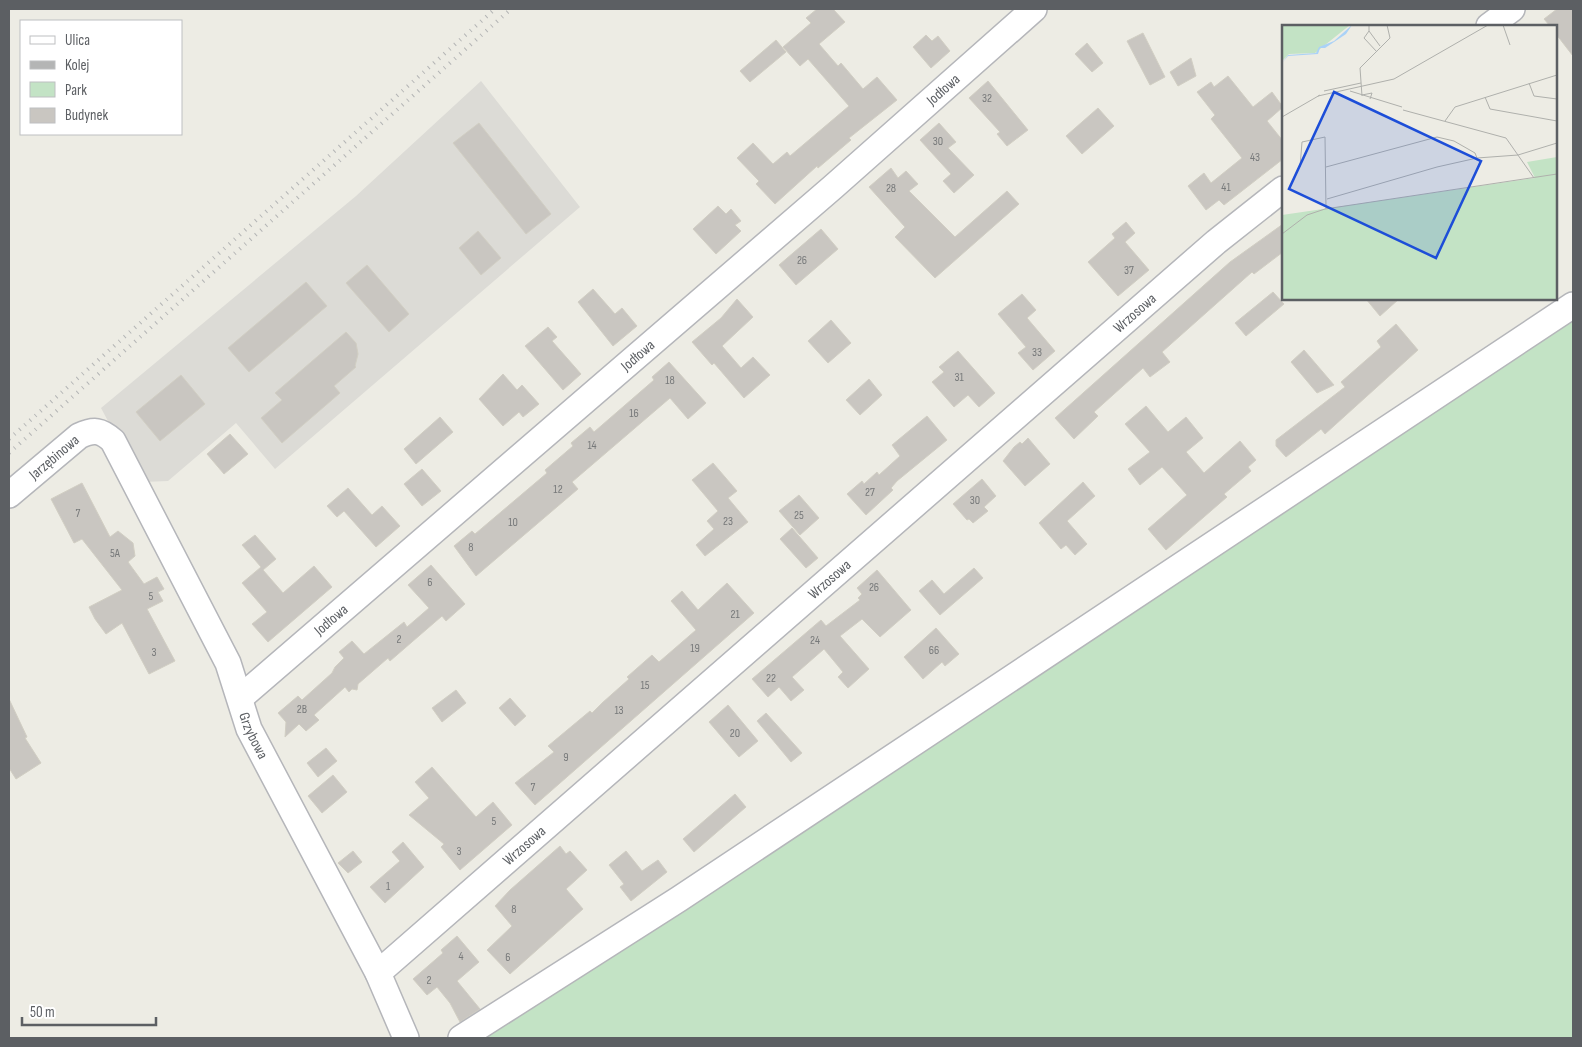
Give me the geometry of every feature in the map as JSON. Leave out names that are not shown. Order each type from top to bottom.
[{"type":"street","name":"Jodłowa","points":[[240,698],[862,161],[1034,9]]},
{"type":"street","points":[[1490,25],[1512,9]]},
{"type":"street","name":"Wrzosowa","points":[[378,973],[1216,242],[1282,190]]},
{"type":"street","points":[[461,1038],[679,899],[1573,305]]},
{"type":"street","name":"Jarzębinowa","points":[[9,495],[80,436],[91,430],[103,432]]},
{"type":"street","name":"Grzybowa","points":[[103,432],[113,441],[228,662],[249,729],[378,973],[406,1038]]},
{"type":"shaded area","points":[[481,81],[580,207],[275,469],[236,423],[168,481],[143,482],[138,477],[101,408],[356,196]]},
{"type":"green space","points":[[1573,305],[1573,1038],[452,1038]]},
{"type":"building","points":[[817,9],[833,9],[845,22],[819,44],[838,66],[841,63],[863,89],[877,77],[897,100],[849,138],[851,140],[818,168],[817,166],[775,204],[756,184],[759,181],[737,158],[753,143],[773,164],[787,152],[790,156],[849,106],[808,59],[800,66],[783,47],[811,23],[806,18]]},
{"type":"building","points":[[1557,9],[1573,9],[1573,56],[1557,35],[1557,25],[1549,25],[1544,19]]},
{"type":"building","points":[[1143,33],[1165,77],[1150,85],[1127,41]]},
{"type":"building","points":[[926,35],[932,41],[938,36],[950,51],[931,68],[913,47]]},
{"type":"building","points":[[776,40],[786,52],[750,82],[740,71]]},
{"type":"building","points":[[1087,43],[1103,63],[1092,72],[1075,54]]},
{"type":"building","points":[[1191,58],[1196,76],[1178,86],[1170,72]]},
{"type":"building","points":[[1228,76],[1253,107],[1272,92],[1282,108],[1267,121],[1282,140],[1282,160],[1224,205],[1219,200],[1206,210],[1188,186],[1204,173],[1211,183],[1242,158],[1211,119],[1215,115],[1197,92],[1211,82],[1214,87]]},
{"type":"building","points":[[988,81],[1028,130],[1007,146],[997,134],[1000,132],[969,98]]},
{"type":"building","points":[[1098,108],[1114,126],[1082,154],[1066,136]]},
{"type":"building","points":[[479,123],[551,214],[526,234],[453,143]]},
{"type":"building","points":[[939,123],[956,142],[948,148],[974,175],[954,193],[943,181],[951,174],[920,140]]},
{"type":"building","points":[[891,168],[898,178],[906,171],[918,184],[909,191],[955,237],[1007,191],[1019,204],[935,278],[895,237],[905,227],[869,187]]},
{"type":"building","points":[[718,206],[726,214],[731,209],[741,221],[735,225],[741,231],[716,254],[693,229]]},
{"type":"building","points":[[1126,222],[1135,233],[1125,242],[1149,270],[1118,296],[1088,262],[1115,238],[1112,234]]},
{"type":"building","points":[[1282,225],[1282,253],[1254,274],[1252,272],[1162,352],[1170,362],[1150,377],[1143,368],[1094,412],[1098,416],[1074,439],[1055,418],[1230,262]]},
{"type":"building","points":[[821,229],[838,249],[796,285],[779,265]]},
{"type":"building","points":[[478,231],[501,258],[481,275],[459,248]]},
{"type":"building","points":[[367,265],[409,314],[389,332],[346,283]]},
{"type":"building","points":[[306,282],[327,306],[249,372],[228,348]]},
{"type":"building","points":[[593,289],[615,314],[622,308],[637,326],[613,346],[578,302]]},
{"type":"building","points":[[1273,292],[1284,304],[1246,336],[1235,323]]},
{"type":"building","points":[[1022,294],[1036,310],[1027,318],[1055,351],[1033,370],[1018,353],[1026,347],[998,314]]},
{"type":"building","points":[[737,299],[753,317],[722,346],[741,368],[753,357],[770,375],[744,398],[714,363],[712,365],[692,342],[721,318]]},
{"type":"building","points":[[1367,300],[1398,300],[1380,316]]},
{"type":"building","points":[[831,320],[851,343],[828,363],[808,341]]},
{"type":"building","points":[[1396,324],[1418,350],[1325,434],[1321,429],[1286,457],[1276,446],[1276,440],[1345,387],[1341,382],[1381,347],[1377,341]]},
{"type":"building","points":[[548,327],[557,337],[552,341],[581,374],[563,390],[525,346]]},
{"type":"building","points":[[346,332],[356,343],[358,354],[356,367],[334,386],[340,393],[282,443],[261,418],[282,400],[275,393]]},
{"type":"building","points":[[1304,350],[1334,385],[1317,393],[1291,362]]},
{"type":"building","points":[[958,351],[995,393],[979,407],[968,395],[954,407],[932,382],[944,372],[939,367]]},
{"type":"building","points":[[669,362],[706,403],[688,419],[670,398],[572,482],[578,489],[476,576],[454,546],[472,531],[475,534],[547,473],[545,470],[573,446],[571,443],[590,427],[594,432],[654,380],[652,377]]},
{"type":"building","points":[[503,374],[517,390],[522,385],[539,404],[523,417],[519,412],[503,426],[479,399]]},
{"type":"building","points":[[181,375],[205,404],[160,441],[136,412]]},
{"type":"building","points":[[869,379],[882,395],[860,415],[846,400]]},
{"type":"building","points":[[1146,406],[1168,432],[1186,417],[1203,438],[1186,452],[1204,473],[1240,441],[1256,460],[1248,467],[1251,471],[1224,494],[1227,497],[1166,550],[1148,529],[1187,495],[1162,467],[1140,485],[1128,469],[1150,452],[1125,424]]},
{"type":"building","points":[[927,416],[947,440],[897,481],[891,488],[893,490],[866,515],[847,494],[862,481],[864,484],[877,472],[879,475],[900,456],[892,445]]},
{"type":"building","points":[[440,417],[453,432],[416,464],[404,449]]},
{"type":"building","points":[[230,434],[248,454],[224,474],[207,454]]},
{"type":"building","points":[[1028,438],[1050,464],[1025,486],[1003,461],[1014,447],[1020,442],[1022,444]]},
{"type":"building","points":[[713,463],[737,491],[728,498],[748,522],[705,556],[696,545],[714,529],[707,521],[718,511],[692,480]]},
{"type":"building","points":[[422,469],[441,491],[422,506],[404,484]]},
{"type":"building","points":[[982,479],[996,496],[984,507],[988,511],[973,523],[969,519],[967,520],[953,504]]},
{"type":"building","points":[[1083,482],[1095,496],[1067,521],[1087,544],[1075,555],[1066,545],[1061,549],[1039,523]]},
{"type":"building","points":[[82,483],[110,537],[118,531],[133,543],[135,556],[128,562],[144,584],[157,577],[164,589],[158,592],[163,601],[147,609],[175,661],[149,674],[122,623],[106,634],[95,619],[89,607],[122,590],[82,539],[74,543],[51,499]]},
{"type":"building","points":[[348,488],[372,515],[382,506],[400,526],[376,547],[344,511],[337,517],[327,506]]},
{"type":"building","points":[[799,495],[819,518],[800,535],[779,511]]},
{"type":"building","points":[[792,528],[818,558],[806,568],[780,539]]},
{"type":"building","points":[[255,535],[276,559],[263,570],[283,593],[314,566],[332,587],[268,642],[252,624],[267,612],[242,583],[261,567],[242,545]]},
{"type":"building","points":[[431,565],[465,604],[446,621],[442,616],[390,661],[388,658],[358,684],[357,690],[352,689],[349,692],[345,687],[314,715],[319,720],[306,731],[299,724],[285,737],[286,722],[278,713],[298,696],[302,700],[332,673],[344,658],[339,652],[352,641],[364,654],[404,622],[407,627],[429,608],[408,585]]},
{"type":"building","points":[[974,568],[983,578],[940,615],[919,591],[932,580],[944,594]]},
{"type":"building","points":[[877,570],[911,610],[880,637],[862,619],[840,636],[869,669],[848,688],[838,677],[843,672],[824,649],[792,677],[804,690],[791,701],[779,687],[768,697],[752,679],[821,620],[826,626],[860,600],[858,598],[862,594],[857,588]]},
{"type":"building","points":[[727,583],[754,613],[535,805],[515,783],[554,752],[548,746],[590,711],[592,713],[629,679],[627,677],[652,655],[659,662],[696,630],[671,601],[682,591],[698,610]]},
{"type":"building","points":[[936,628],[959,654],[945,666],[942,662],[923,679],[904,657]]},
{"type":"building","points":[[456,690],[466,703],[442,722],[432,708]]},
{"type":"building","points":[[510,698],[526,716],[515,726],[499,708]]},
{"type":"building","points":[[9,699],[27,737],[25,738],[41,763],[16,779],[9,768]]},
{"type":"building","points":[[728,705],[758,741],[739,757],[709,722]]},
{"type":"building","points":[[766,713],[802,753],[791,762],[757,721]]},
{"type":"building","points":[[326,748],[337,761],[318,777],[307,763]]},
{"type":"building","points":[[432,767],[476,817],[493,802],[512,825],[460,870],[441,847],[444,844],[409,815],[429,798],[415,782]]},
{"type":"building","points":[[333,775],[347,792],[322,813],[308,796]]},
{"type":"building","points":[[735,794],[746,807],[694,852],[683,839]]},
{"type":"building","points":[[403,842],[424,867],[385,903],[370,887],[400,861],[392,852]]},
{"type":"building","points":[[560,846],[566,854],[570,851],[587,870],[566,889],[583,909],[510,974],[487,950],[512,926],[495,906],[510,890]]},
{"type":"building","points":[[353,851],[362,862],[348,873],[338,863]]},
{"type":"building","points":[[626,851],[642,871],[658,860],[667,872],[631,901],[620,887],[624,884],[609,865]]},
{"type":"building","points":[[457,936],[479,962],[457,981],[480,1009],[460,1022],[450,1003],[437,987],[427,995],[413,979],[443,953],[441,950]]},
{"type":"railway","points":[[9,439],[495,9]]},
{"type":"railway","points":[[9,453],[511,9]]}]
